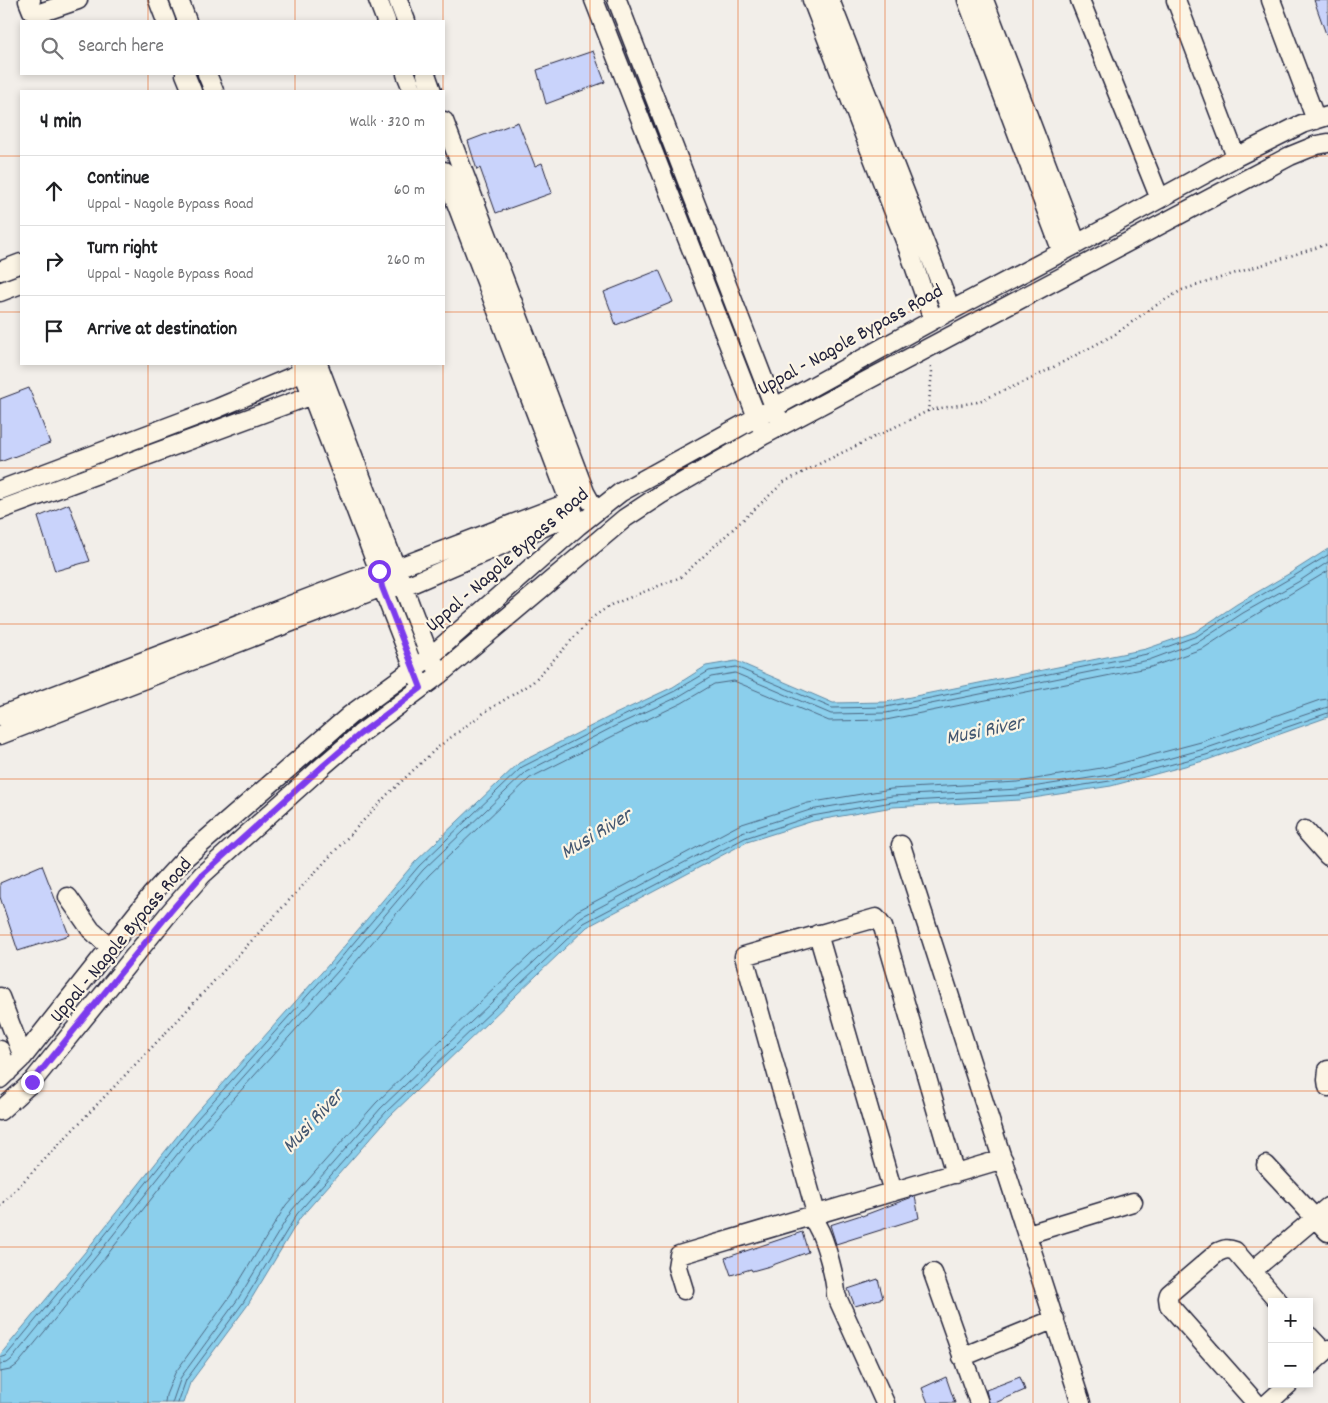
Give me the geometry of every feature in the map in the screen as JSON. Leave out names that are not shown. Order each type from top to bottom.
[{"type":"street","points":[[31,0],[28,1],[32,11],[37,14],[78,0]]},
{"type":"street","points":[[158,0],[166,20]]},
{"type":"street","points":[[179,0],[187,20]]},
{"type":"street","points":[[378,0],[386,20]]},
{"type":"street","points":[[398,0],[406,20]]},
{"type":"street","points":[[594,0],[764,435]]},
{"type":"street","points":[[617,0],[782,427]]},
{"type":"street","points":[[812,0],[909,251],[933,320]]},
{"type":"street","points":[[830,0],[951,310]]},
{"type":"street","points":[[967,0],[1070,248]]},
{"type":"street","points":[[984,0],[1070,248]]},
{"type":"street","points":[[1080,0],[1160,199]]},
{"type":"street","points":[[1176,0],[1236,156]]},
{"type":"street","points":[[1271,0],[1322,118]]},
{"type":"street","points":[[186,75],[192,90]]},
{"type":"street","points":[[207,75],[214,90]]},
{"type":"street","points":[[406,75],[413,90]]},
{"type":"street","points":[[426,75],[432,90]]},
{"type":"street","name":"Uppal - Nagole Bypass Road","points":[[4,1076],[23,1057],[152,894],[186,857],[350,715],[430,657],[574,514],[596,511],[621,492],[951,310],[1070,248],[1236,156],[1280,134],[1322,118]]},
{"type":"street","points":[[445,124],[582,484],[606,534]]},
{"type":"street","name":"Uppal - Nagole Bypass Road","points":[[0,1110],[32,1082],[202,875],[331,758],[440,674],[625,518],[660,495],[764,435],[1290,156],[1317,145],[1328,143]]},
{"type":"street","points":[[445,174],[574,514]]},
{"type":"street","points":[[0,271],[20,263]]},
{"type":"street","points":[[0,292],[20,284]]},
{"type":"street","points":[[0,490],[218,408],[307,367]]},
{"type":"street","name":"Uppal - Nagole Bypass Road","points":[[307,367],[312,395],[421,688]]},
{"type":"street","name":"Uppal - Nagole Bypass Road","points":[[307,367],[397,568],[430,657],[440,674]]},
{"type":"street","points":[[0,510],[312,395]]},
{"type":"street","points":[[553,457],[582,484]]},
{"type":"street","points":[[574,514],[582,484]]},
{"type":"street","points":[[0,734],[380,579],[397,568],[574,514]]},
{"type":"street","points":[[0,716],[380,579],[404,586],[574,514]]},
{"type":"street","points":[[1305,830],[1328,856]]},
{"type":"street","points":[[901,845],[1081,1403]]},
{"type":"street","points":[[68,897],[91,930],[110,947]]},
{"type":"street","points":[[885,1403],[836,1295],[836,1283],[813,1215],[744,956],[876,918],[883,928],[952,1165]]},
{"type":"street","points":[[818,934],[893,1192]]},
{"type":"street","points":[[0,997],[23,1057]]},
{"type":"street","points":[[0,1050],[4,1076]]},
{"type":"street","points":[[1328,1070],[1328,1086]]},
{"type":"street","points":[[684,1290],[677,1267],[679,1255],[893,1192],[952,1165],[1003,1159]]},
{"type":"street","points":[[1266,1165],[1322,1213],[1328,1232]]},
{"type":"street","points":[[1028,1234],[1133,1202]]},
{"type":"street","points":[[1252,1271],[1322,1213]]},
{"type":"street","points":[[1256,1403],[1169,1305],[1168,1298],[1169,1294],[1218,1252],[1225,1249],[1235,1251],[1276,1298]]},
{"type":"street","points":[[933,1273],[979,1403]]},
{"type":"street","points":[[962,1357],[1055,1319]]},
{"type":"street","points":[[1313,1340],[1326,1351],[1313,1362]]},
{"type":"street","points":[[1268,1403],[1285,1388]]},
{"type":"path","points":[[0,1206],[176,1022],[387,795],[438,747],[486,712],[533,682],[593,617],[611,605],[681,577],[784,482],[928,412],[977,402],[1029,380],[1114,335],[1150,309],[1182,290],[1328,244]]},
{"type":"path","points":[[927,350],[932,372],[928,412]]},
{"type":"water","name":"Musi River","points":[[1328,549],[1328,717],[1207,760],[1111,786],[1020,800],[893,807],[813,821],[747,842],[587,927],[390,1116],[300,1218],[247,1306],[190,1383],[183,1403],[0,1403],[0,1355],[194,1115],[330,963],[415,862],[519,763],[673,687],[706,666],[736,661],[833,703],[886,702],[1146,649],[1195,632],[1237,604]]},
{"type":"building","points":[[1314,0],[1328,0],[1328,34],[1326,34]]},
{"type":"building","points":[[593,51],[605,82],[546,104],[537,70]]},
{"type":"building","points":[[518,122],[535,166],[542,163],[552,193],[496,213],[480,168],[477,170],[468,141]]},
{"type":"building","points":[[659,270],[673,302],[616,325],[604,292]]},
{"type":"building","points":[[29,388],[50,443],[0,462],[0,399]]},
{"type":"building","points":[[69,504],[90,561],[55,571],[38,517]]},
{"type":"building","points":[[42,865],[69,935],[18,951],[0,897],[0,883]]},
{"type":"building","points":[[915,1196],[919,1218],[836,1244],[830,1225],[862,1216]]},
{"type":"building","points":[[802,1232],[808,1252],[770,1266],[731,1275],[725,1258]]},
{"type":"building","points":[[878,1279],[883,1298],[855,1306],[848,1289]]},
{"type":"building","points":[[946,1377],[955,1403],[928,1403],[922,1388]]},
{"type":"building","points":[[1020,1377],[1025,1390],[995,1403],[989,1403],[986,1390]]},
{"type":"route","points":[[32,1082],[202,875],[360,734],[421,688],[382,587],[379,571]]}]
